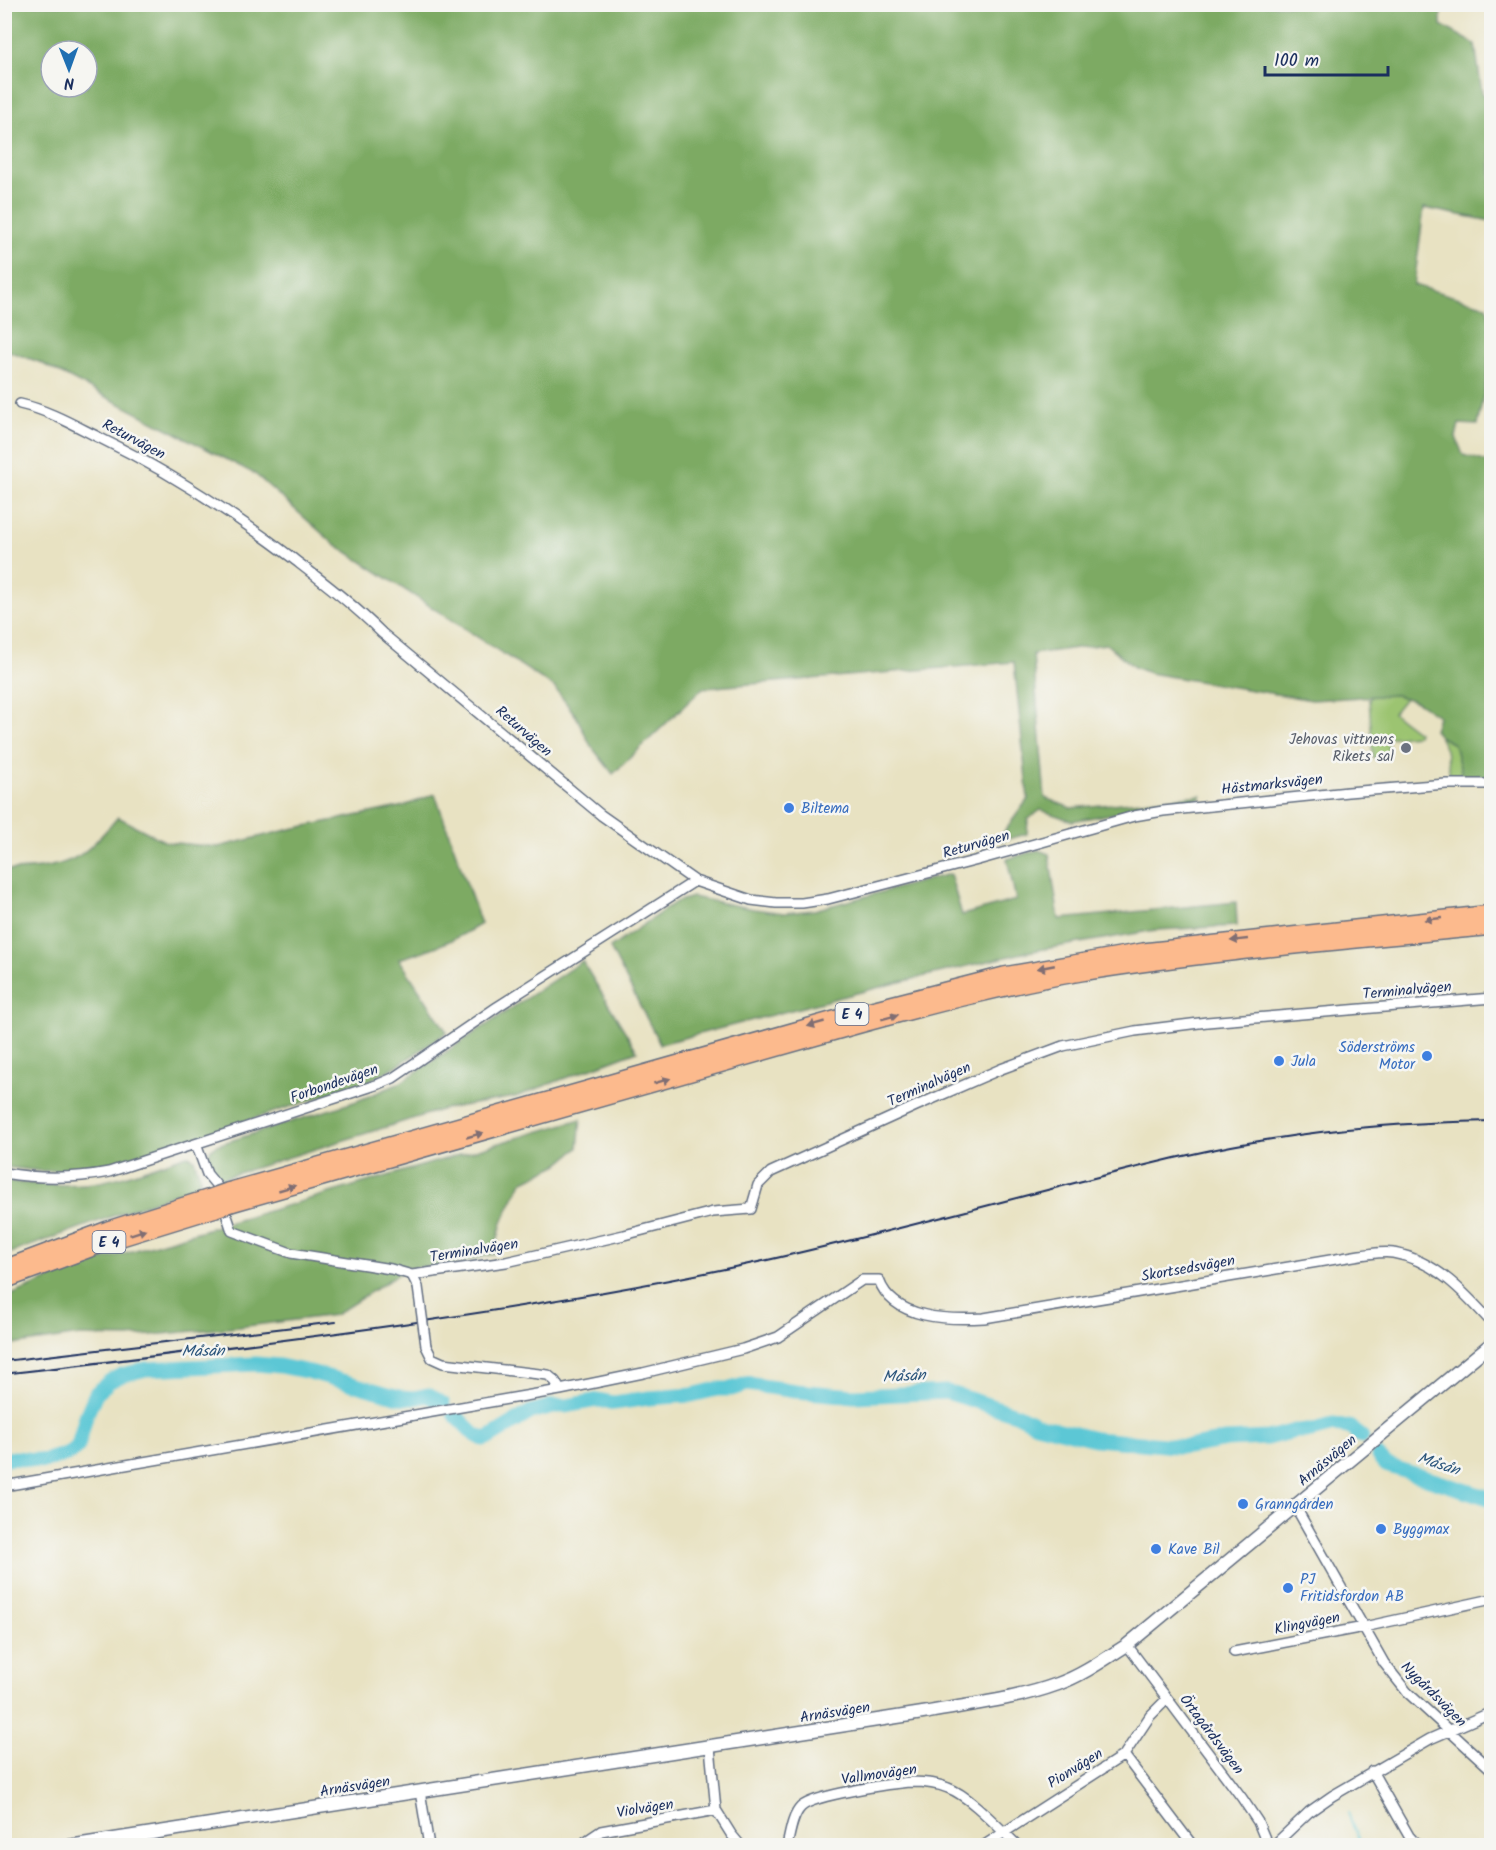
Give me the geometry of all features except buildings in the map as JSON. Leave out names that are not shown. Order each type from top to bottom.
[{"type":"highway","name":"E 4","points":[[4,1281],[229,1198],[852,1014],[1004,975],[1143,951],[1491,913]]},
{"type":"highway","name":"E 4","points":[[229,1198],[939,1003],[1008,987],[1147,963],[1491,927]]},
{"type":"highway","name":"E 4","points":[[4,1268],[108,1229],[213,1203]]},
{"type":"street","name":"Returvägen","points":[[20,404],[59,417],[129,452],[187,485],[244,522],[363,614],[382,633],[601,815],[696,881],[751,900],[802,903],[828,899],[978,860],[1059,836]]},
{"type":"street","name":"Hästmarksvägen","points":[[1059,836],[1134,816],[1163,811],[1348,792],[1446,784],[1491,784]]},
{"type":"street","name":"Forbondevägen","points":[[4,1173],[46,1178],[90,1176],[108,1172],[362,1091],[393,1078],[497,1007],[696,881]]},
{"type":"street","name":"Terminalvägen","points":[[412,1275],[506,1262],[713,1212],[751,1209],[758,1185],[771,1172],[936,1097],[1063,1046],[1135,1030],[1491,998]]},
{"type":"street","points":[[4,1486],[560,1390],[548,1375],[443,1363],[432,1358],[426,1346],[418,1287],[412,1275],[391,1269],[291,1253],[232,1231],[217,1186],[207,1174],[196,1144]]},
{"type":"street","name":"Skortsedsvägen","points":[[560,1390],[743,1349],[778,1337],[862,1280],[879,1280],[882,1289],[890,1298],[919,1314],[936,1318],[984,1318],[1360,1254],[1391,1252],[1419,1260],[1440,1273],[1472,1301],[1491,1323]]},
{"type":"street","name":"Arnäsvägen","points":[[69,1845],[929,1712],[1058,1684],[1088,1670],[1127,1645],[1491,1343]]},
{"type":"street","name":"Nygårdsvägen","points":[[1295,1506],[1384,1663],[1407,1692],[1491,1770]]},
{"type":"street","name":"Klingvägen","points":[[1234,1652],[1491,1599]]},
{"type":"street","name":"Örtagårdsvägen","points":[[1127,1645],[1242,1798],[1258,1822],[1268,1845]]},
{"type":"street","name":"Pionvägen","points":[[983,1845],[1124,1755],[1150,1716],[1167,1699]]},
{"type":"street","points":[[1274,1845],[1309,1812],[1372,1771],[1430,1739],[1491,1712]]},
{"type":"street","points":[[710,1747],[717,1810],[731,1834],[741,1845]]},
{"type":"street","points":[[1124,1755],[1193,1845]]},
{"type":"street","points":[[1372,1771],[1409,1836],[1418,1845]]},
{"type":"street","name":"Vallmovägen","points":[[787,1845],[794,1818],[800,1808],[809,1802],[852,1791],[911,1782],[932,1783],[950,1788],[966,1799],[1018,1845]]},
{"type":"street","points":[[420,1791],[429,1845]]},
{"type":"street","name":"Violvägen","points":[[583,1845],[586,1840],[600,1831],[717,1810]]},
{"type":"green space","points":[[4,5],[1441,5],[1441,25],[1475,44],[1482,93],[1491,100],[1491,221],[1424,208],[1414,285],[1487,306],[1490,349],[1477,425],[1459,424],[1456,437],[1463,455],[1491,463],[1491,777],[1462,775],[1454,744],[1439,736],[1434,730],[1438,716],[1417,702],[1396,695],[1312,700],[1149,673],[1134,667],[1106,644],[1033,654],[1045,798],[1071,808],[1201,795],[1201,798],[1072,821],[1041,810],[1028,819],[1027,834],[1001,841],[1001,836],[1028,799],[1014,662],[703,688],[613,774],[591,746],[576,716],[554,687],[333,543],[255,474],[39,362],[5,350]]},
{"type":"green space","points":[[1373,695],[1406,697],[1393,713],[1418,732],[1417,735],[1387,738],[1389,757],[1373,758],[1369,699]]},
{"type":"green space","points":[[1439,736],[1454,744],[1462,775],[1450,776],[1446,750]]},
{"type":"green space","points":[[435,794],[481,924],[460,936],[399,959],[447,1032],[400,1064],[367,1082],[98,1169],[41,1171],[5,1167],[5,870],[38,868],[71,860],[89,848],[118,817],[166,842],[218,847],[291,829],[404,806]]},
{"type":"green space","points":[[1038,850],[1049,854],[1059,919],[1236,902],[1237,926],[1156,930],[1027,952],[660,1044],[610,948],[676,902],[692,897],[784,913],[814,910],[950,874],[962,915],[1016,900],[1007,859]]},
{"type":"green space","points":[[582,961],[637,1051],[515,1097],[444,1109],[216,1180],[208,1157],[210,1150],[217,1145],[357,1101],[398,1084]]},
{"type":"green space","points":[[581,1119],[578,1148],[559,1164],[522,1182],[502,1222],[494,1254],[457,1264],[408,1268],[335,1315],[129,1337],[73,1336],[5,1346],[4,1298],[78,1267]]},
{"type":"green space","points":[[187,1155],[194,1159],[200,1176],[199,1185],[5,1255],[5,1181],[54,1185],[97,1182],[110,1180]]},
{"type":"waterway","name":"Måsån","points":[[4,1459],[43,1461],[70,1453],[78,1446],[86,1416],[96,1393],[110,1381],[122,1375],[146,1369],[256,1364],[280,1366],[399,1397],[414,1398],[428,1395],[443,1404]]},
{"type":"waterway","name":"Måsån","points":[[454,1414],[474,1434],[483,1439],[531,1412],[553,1406],[598,1400],[614,1403],[692,1395],[747,1384],[854,1396],[947,1392],[1016,1414],[1036,1424],[1095,1439],[1187,1447],[1226,1440],[1267,1438],[1333,1425],[1349,1427],[1362,1437]]},
{"type":"waterway","name":"Måsån","points":[[1378,1456],[1386,1465],[1492,1499]]},
{"type":"waterway","points":[[1348,1813],[1361,1846]]},
{"type":"railway","points":[[4,1374],[480,1313],[763,1261],[1138,1167],[1227,1147],[1354,1128],[1492,1121]]},
{"type":"railway","points":[[4,1361],[336,1322]]},
{"type":"place","name":"Jehovas vittnens Rikets sal","points":[[1406,748]]},
{"type":"place","name":"Biltema","points":[[789,808]]},
{"type":"place","name":"Söderströms Motor","points":[[1427,1056]]},
{"type":"place","name":"Jula","points":[[1279,1061]]},
{"type":"place","name":"Granngården","points":[[1243,1504]]},
{"type":"place","name":"Byggmax","points":[[1381,1529]]},
{"type":"place","name":"Kave Bil","points":[[1156,1549]]},
{"type":"place","name":"PJ Fritidsfordon AB","points":[[1288,1588]]}]
